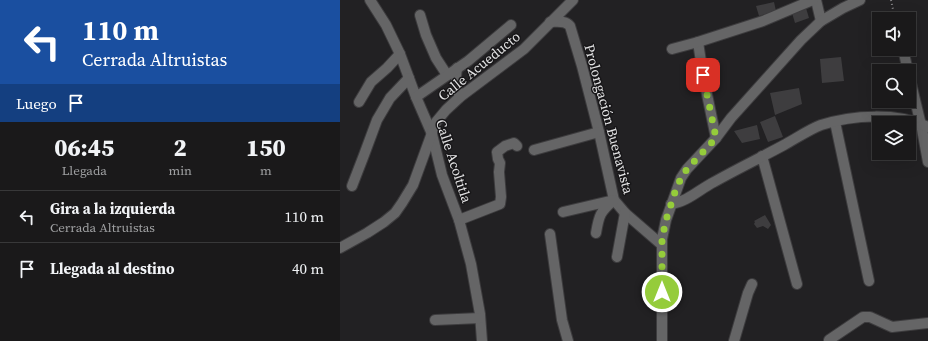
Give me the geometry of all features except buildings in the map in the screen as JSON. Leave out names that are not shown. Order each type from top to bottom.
[{"type":"street","name":"Calle Acoltitla","points":[[370,0],[386,25],[400,54],[432,134],[442,175],[459,220],[471,264],[480,318],[482,341]]},
{"type":"street","name":"Calle Acueducto","points":[[340,248],[367,233],[395,213],[413,185],[436,122],[446,110],[460,97],[524,49],[573,0]]},
{"type":"street","points":[[672,49],[763,21],[815,0],[821,21]]},
{"type":"street","points":[[653,341],[662,337],[662,244],[666,220],[681,178],[687,169],[716,138],[731,118],[796,46],[821,21],[860,0]]},
{"type":"street","points":[[420,15],[426,35],[436,58],[447,75]]},
{"type":"street","name":"Prolongación Buenavista","points":[[550,22],[564,22],[568,23],[570,26],[600,132],[614,200],[625,213],[662,244]]},
{"type":"street","points":[[416,97],[479,52],[510,25]]},
{"type":"street","points":[[698,42],[716,138]]},
{"type":"street","points":[[359,102],[371,82],[400,54]]},
{"type":"street","points":[[457,68],[455,77],[460,97]]},
{"type":"street","points":[[352,186],[377,120],[390,98],[409,78]]},
{"type":"street","points":[[916,98],[924,125],[928,162]]},
{"type":"street","points":[[671,204],[681,201],[712,182],[820,126],[845,120],[885,116],[896,117],[924,125]]},
{"type":"street","points":[[835,122],[869,281]]},
{"type":"street","points":[[534,150],[600,132]]},
{"type":"street","points":[[459,220],[500,204],[500,163],[497,152],[510,144],[514,143],[516,146]]},
{"type":"street","points":[[762,156],[797,284]]},
{"type":"street","points":[[563,212],[614,200]]},
{"type":"street","points":[[596,233],[598,218],[602,211],[614,200]]},
{"type":"street","points":[[617,257],[625,213]]},
{"type":"street","points":[[550,234],[562,320],[568,341]]},
{"type":"street","points":[[734,341],[752,284]]},
{"type":"street","points":[[829,340],[863,317],[870,317],[892,326],[928,323]]},
{"type":"street","points":[[435,320],[480,318]]},
{"type":"path","points":[[891,0],[894,12]]},
{"type":"route","points":[[662,292],[662,239],[666,220],[675,192],[687,169],[716,138],[703,75]]}]
